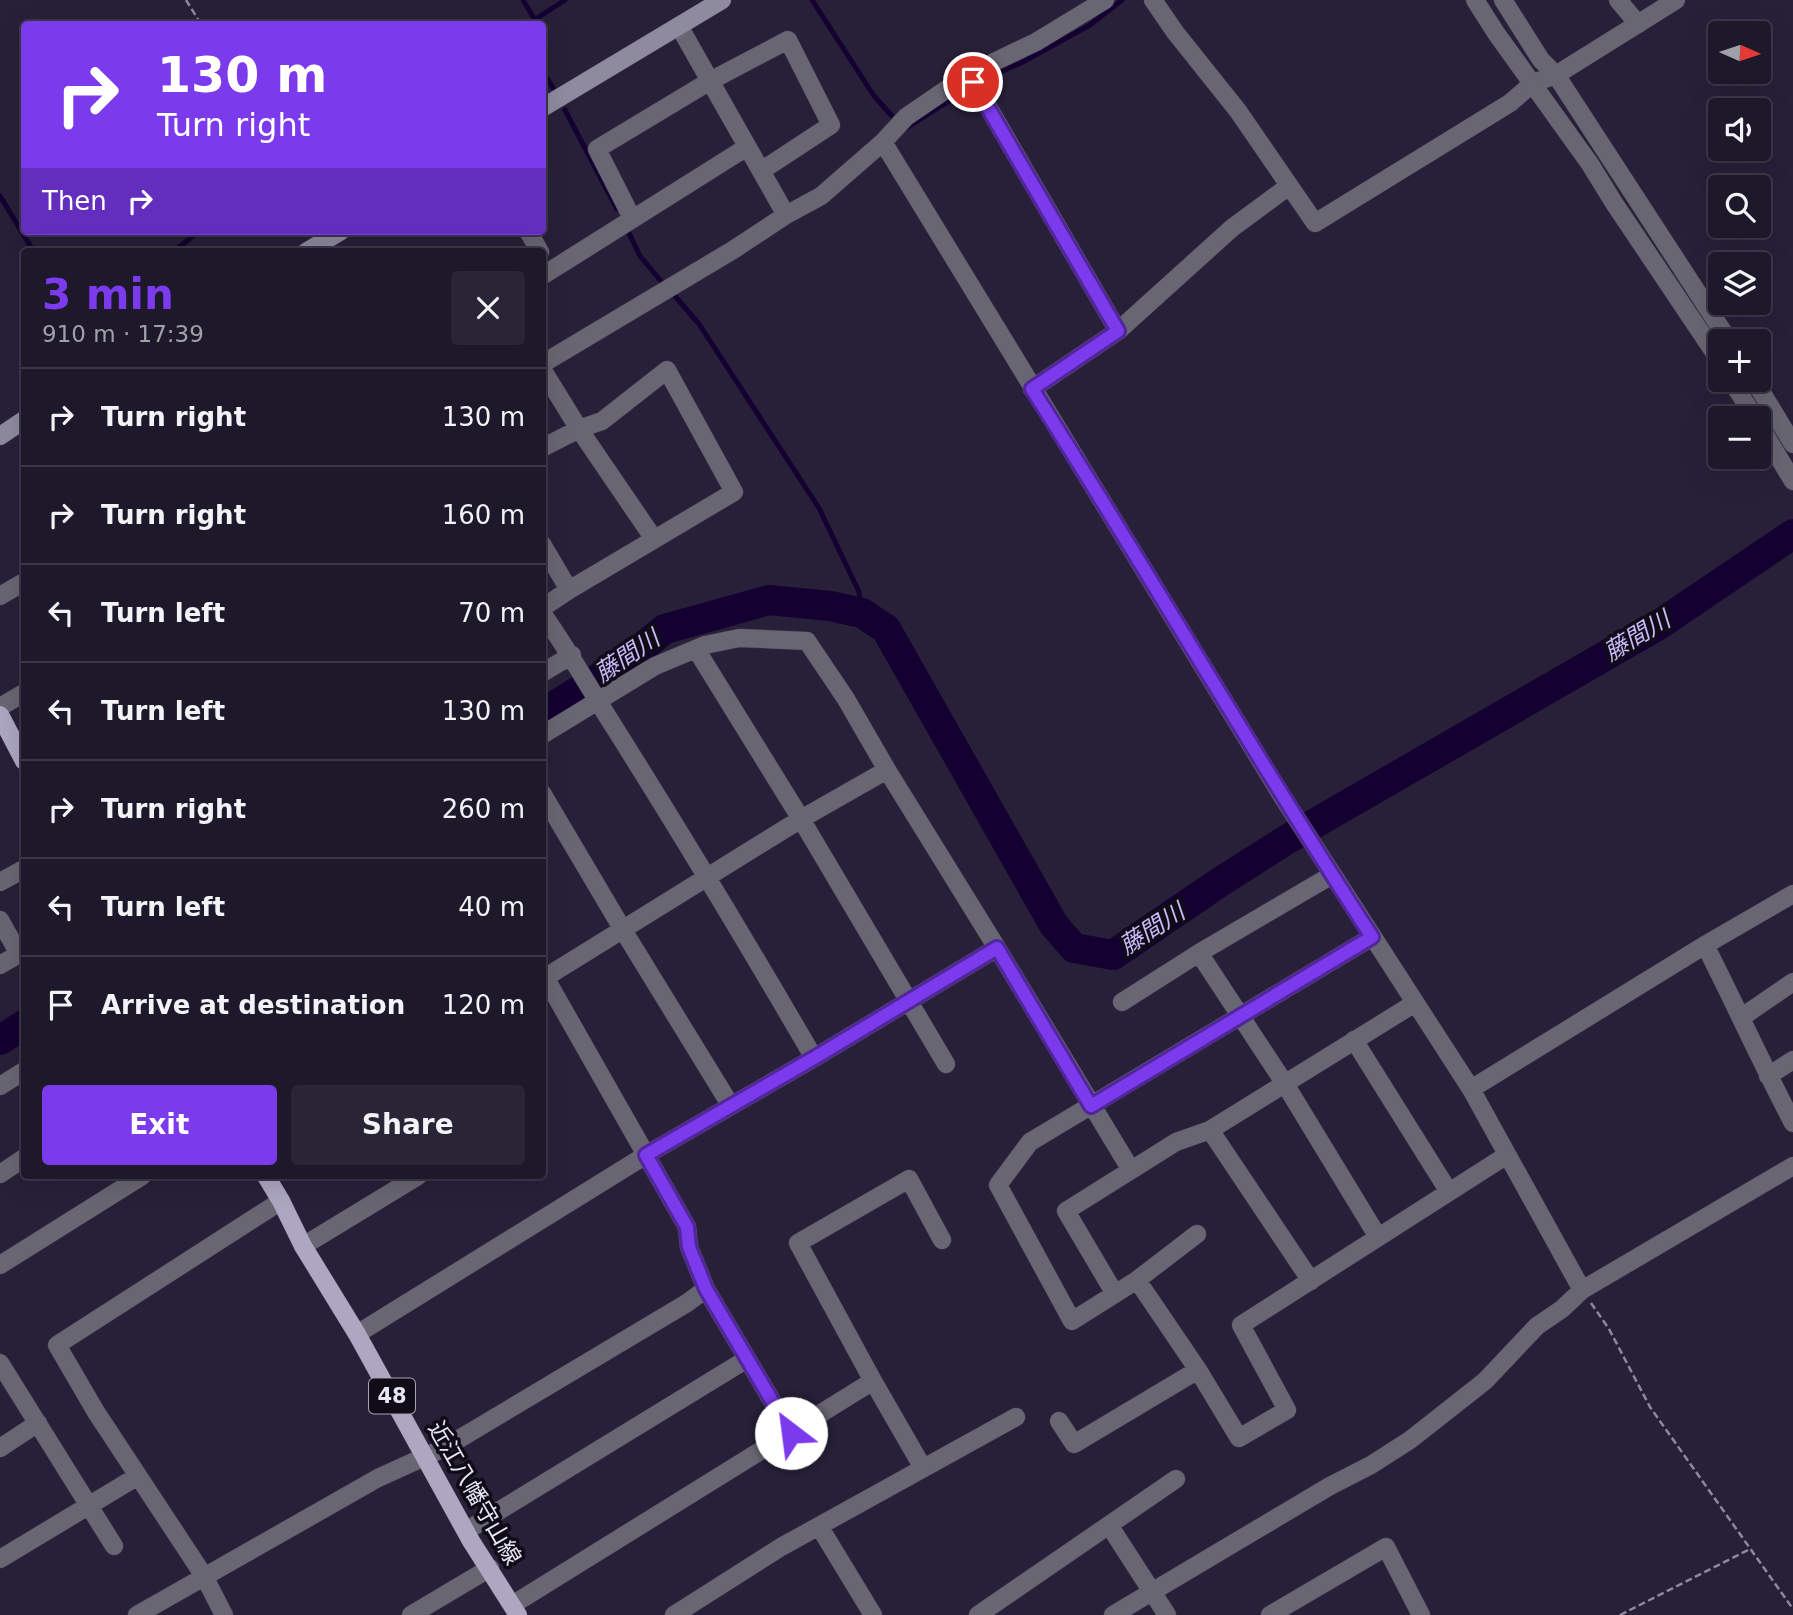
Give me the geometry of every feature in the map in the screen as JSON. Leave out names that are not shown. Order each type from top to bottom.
[{"type":"main road","points":[[546,106],[722,0]]},
{"type":"main road","points":[[313,248],[334,235]]},
{"type":"main road","points":[[0,436],[21,422]]},
{"type":"main road","points":[[0,715],[21,755]]},
{"type":"main road","name":"近江八幡守山線","points":[[268,1179],[303,1246],[357,1334],[466,1531],[515,1610]]},
{"type":"street","points":[[546,365],[821,196],[883,142],[906,117],[973,81],[1105,0]]},
{"type":"street","points":[[1153,0],[1238,111],[1315,223],[1510,103],[1533,83],[1556,75],[1676,0]]},
{"type":"street","points":[[1475,0],[1590,164],[1708,343]]},
{"type":"street","points":[[1503,0],[1541,60],[1556,75],[1722,329]]},
{"type":"street","points":[[1618,0],[1638,24]]},
{"type":"street","points":[[679,26],[786,215]]},
{"type":"street","points":[[632,218],[597,149],[709,80],[788,40],[831,125],[761,171]]},
{"type":"street","points":[[973,81],[1118,331]]},
{"type":"street","points":[[883,142],[1282,796],[1471,1089],[1582,1290]]},
{"type":"street","points":[[546,263],[632,218],[747,147]]},
{"type":"street","points":[[1032,389],[1118,331],[1233,228],[1290,186]]},
{"type":"street","points":[[546,446],[579,429],[603,421],[667,370],[734,492],[569,590],[546,607]]},
{"type":"street","points":[[546,374],[579,429],[653,540]]},
{"type":"street","points":[[1761,392],[1793,444]]},
{"type":"street","points":[[1771,445],[1793,481]]},
{"type":"street","points":[[546,551],[569,590]]},
{"type":"street","points":[[0,596],[21,584]]},
{"type":"street","points":[[546,616],[708,876],[814,1058]]},
{"type":"street","points":[[546,733],[655,666],[696,649],[739,638],[807,641],[846,699],[1131,1170]]},
{"type":"street","points":[[696,649],[801,819],[946,1064]]},
{"type":"street","points":[[546,671],[572,655]]},
{"type":"street","points":[[0,707],[21,695]]},
{"type":"street","points":[[546,973],[623,930],[801,819],[887,770]]},
{"type":"street","points":[[546,800],[731,1106]]},
{"type":"street","points":[[1122,1002],[1328,869]]},
{"type":"street","points":[[0,882],[21,871]]},
{"type":"street","points":[[1471,1089],[1793,894]]},
{"type":"street","points":[[0,920],[19,954],[0,965]]},
{"type":"street","points":[[1197,1234],[1137,1280],[1072,1321],[998,1185],[1030,1142],[1372,937]]},
{"type":"street","points":[[1705,945],[1793,1123]]},
{"type":"street","points":[[357,1334],[646,1155],[997,948]]},
{"type":"street","points":[[1199,953],[1378,1237]]},
{"type":"street","points":[[546,978],[687,1227],[689,1247],[706,1289],[791,1433]]},
{"type":"street","points":[[1742,1017],[1793,982]]},
{"type":"street","points":[[1115,1294],[1066,1211],[1176,1142],[1210,1130],[1415,1003]]},
{"type":"street","points":[[1354,1041],[1449,1192]]},
{"type":"street","points":[[1768,1076],[1793,1060]]},
{"type":"street","points":[[0,1086],[21,1074]]},
{"type":"street","points":[[1210,1130],[1311,1281]]},
{"type":"street","points":[[1137,1280],[1198,1370],[1239,1438],[1287,1410],[1241,1325],[1507,1155]]},
{"type":"street","points":[[0,1174],[21,1160]]},
{"type":"street","points":[[1113,1615],[1410,1440],[1485,1381],[1537,1326],[1562,1309],[1582,1290],[1793,1166]]},
{"type":"street","points":[[0,1265],[137,1179]]},
{"type":"street","points":[[303,1246],[413,1179]]},
{"type":"street","points":[[923,1468],[798,1243],[909,1179],[942,1240]]},
{"type":"street","points":[[224,1615],[204,1576],[96,1412],[57,1345],[281,1201]]},
{"type":"street","points":[[137,1615],[378,1478],[444,1448],[687,1303],[706,1289]]},
{"type":"street","points":[[466,1531],[747,1359]]},
{"type":"street","points":[[0,1363],[114,1546]]},
{"type":"street","points":[[1059,1421],[1074,1444],[1198,1370]]},
{"type":"street","points":[[515,1610],[873,1381]]},
{"type":"street","points":[[674,1615],[781,1547],[1016,1417]]},
{"type":"street","points":[[0,1448],[38,1423]]},
{"type":"street","points":[[0,1559],[138,1476]]},
{"type":"street","points":[[978,1615],[1176,1479]]},
{"type":"street","points":[[1110,1525],[1167,1615]]},
{"type":"street","points":[[819,1526],[873,1615]]},
{"type":"street","points":[[1270,1615],[1386,1547],[1416,1613]]},
{"type":"street","points":[[411,1615],[489,1568]]},
{"type":"path","points":[[186,0],[199,21]]},
{"type":"path","points":[[1582,1290],[1609,1329],[1650,1407],[1793,1609]]},
{"type":"path","points":[[1620,1615],[1749,1549]]},
{"type":"waterway","points":[[523,0],[535,20]]},
{"type":"waterway","points":[[533,21],[565,0]]},
{"type":"waterway","points":[[812,0],[874,96],[892,116]]},
{"type":"waterway","points":[[908,127],[982,80],[1021,63],[1090,25],[1122,0]]},
{"type":"waterway","points":[[546,77],[553,88]]},
{"type":"waterway","points":[[565,110],[617,209]]},
{"type":"waterway","points":[[0,196],[21,231]]},
{"type":"waterway","points":[[627,229],[640,256],[661,281]]},
{"type":"waterway","points":[[24,235],[32,248]]},
{"type":"waterway","points":[[178,248],[194,235]]},
{"type":"waterway","points":[[674,295],[699,324],[819,508],[859,592],[862,613]]},
{"type":"waterway","name":"藤間川","points":[[546,711],[624,662],[665,629],[769,600],[830,606],[862,613],[886,629],[1054,925],[1074,948],[1113,955],[1286,840],[1657,626],[1793,534]]},
{"type":"waterway","name":"藤間川","points":[[0,1040],[21,1027]]},
{"type":"route","points":[[791,1433],[706,1289],[689,1247],[687,1227],[646,1155],[997,948],[1091,1106],[1372,937],[1282,796],[1211,676],[1032,389],[1118,331],[973,82]]}]
